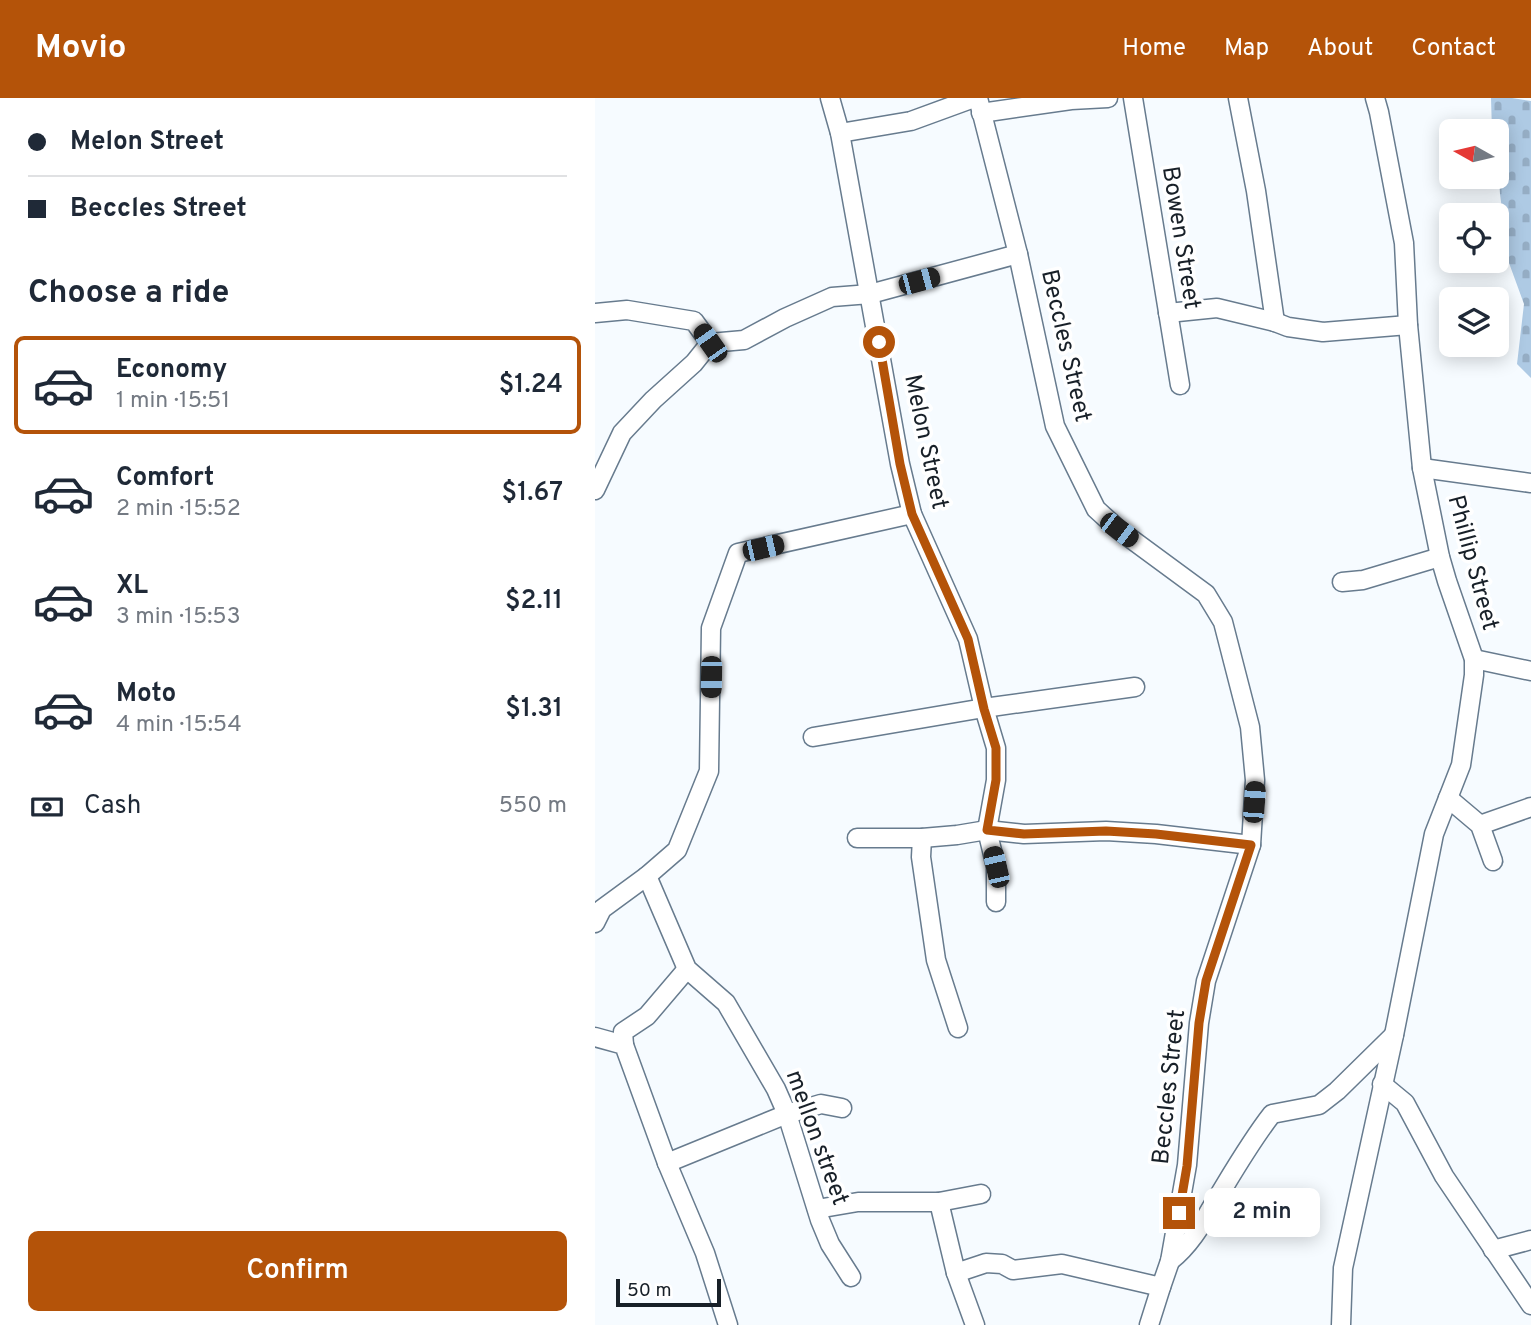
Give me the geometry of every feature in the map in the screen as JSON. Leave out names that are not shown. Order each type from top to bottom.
[{"type":"street","name":"Melon Street","points":[[830,98],[840,133],[900,464],[912,514],[968,639],[996,748],[996,780],[987,830]]},
{"type":"street","points":[[840,133],[911,121],[978,103],[1108,98]]},
{"type":"street","name":"Bowen Street","points":[[1133,98],[1180,385]]},
{"type":"street","points":[[1238,98],[1256,191],[1275,322]]},
{"type":"street","name":"Phillip Street","points":[[1341,1325],[1343,1268],[1394,1035],[1431,846],[1461,765],[1474,674],[1474,659],[1440,557],[1422,468],[1404,243],[1375,98]]},
{"type":"street","name":"Beccles Street","points":[[978,103],[1018,254],[1055,426],[1096,509],[1119,530],[1206,594],[1223,621],[1250,727],[1255,780],[1251,845],[1206,981],[1199,1023],[1187,1166],[1170,1261],[1149,1325]]},
{"type":"street","points":[[595,489],[622,433],[694,363],[710,343],[744,340],[832,297],[870,294],[1018,254]]},
{"type":"street","points":[[1168,313],[1217,308],[1288,327],[1323,332],[1409,325]]},
{"type":"street","points":[[595,313],[627,310],[694,321],[710,343]]},
{"type":"street","points":[[1422,468],[1531,482]]},
{"type":"street","points":[[595,923],[602,909],[677,850],[709,771],[711,628],[739,553],[912,514]]},
{"type":"street","points":[[1342,582],[1363,580],[1440,557]]},
{"type":"street","points":[[1474,659],[1531,671]]},
{"type":"street","points":[[813,737],[1135,687]]},
{"type":"street","points":[[1448,798],[1480,825],[1493,860]]},
{"type":"street","points":[[1480,825],[1531,807]]},
{"type":"street","points":[[857,838],[922,838],[987,830],[1024,834],[1106,831],[1251,845]]},
{"type":"street","points":[[987,830],[996,867],[996,902]]},
{"type":"street","points":[[922,838],[921,857],[936,960],[958,1028]]},
{"type":"street","name":"mellon street","points":[[647,876],[687,969],[726,1003],[776,1089],[787,1114],[830,1244],[851,1277]]},
{"type":"street","points":[[687,969],[647,1016],[623,1032],[624,1045],[667,1163],[705,1253],[728,1325]]},
{"type":"street","points":[[1170,1261],[1184,1250],[1272,1114],[1319,1105],[1394,1035]]},
{"type":"street","points":[[595,1037],[624,1045]]},
{"type":"street","points":[[1382,1084],[1405,1102],[1444,1176],[1531,1306]]},
{"type":"street","points":[[667,1163],[787,1114],[821,1104],[842,1108]]},
{"type":"street","points":[[817,1209],[858,1202],[939,1202],[982,1194]]},
{"type":"street","points":[[939,1202],[956,1273],[975,1325]]},
{"type":"street","points":[[1493,1251],[1531,1240]]},
{"type":"street","points":[[956,1273],[986,1263],[1002,1264],[1013,1270],[1062,1264],[1161,1287]]},
{"type":"green space","points":[[1491,98],[1531,101],[1531,378],[1517,364],[1524,304],[1509,263],[1509,203],[1501,203],[1500,194],[1500,189],[1509,189],[1509,119],[1492,119]]},
{"type":"route","points":[[879,342],[900,464],[912,514],[968,639],[996,748],[996,780],[987,830],[1024,834],[1106,831],[1251,845],[1206,981],[1199,1023],[1187,1166],[1179,1213]]}]
